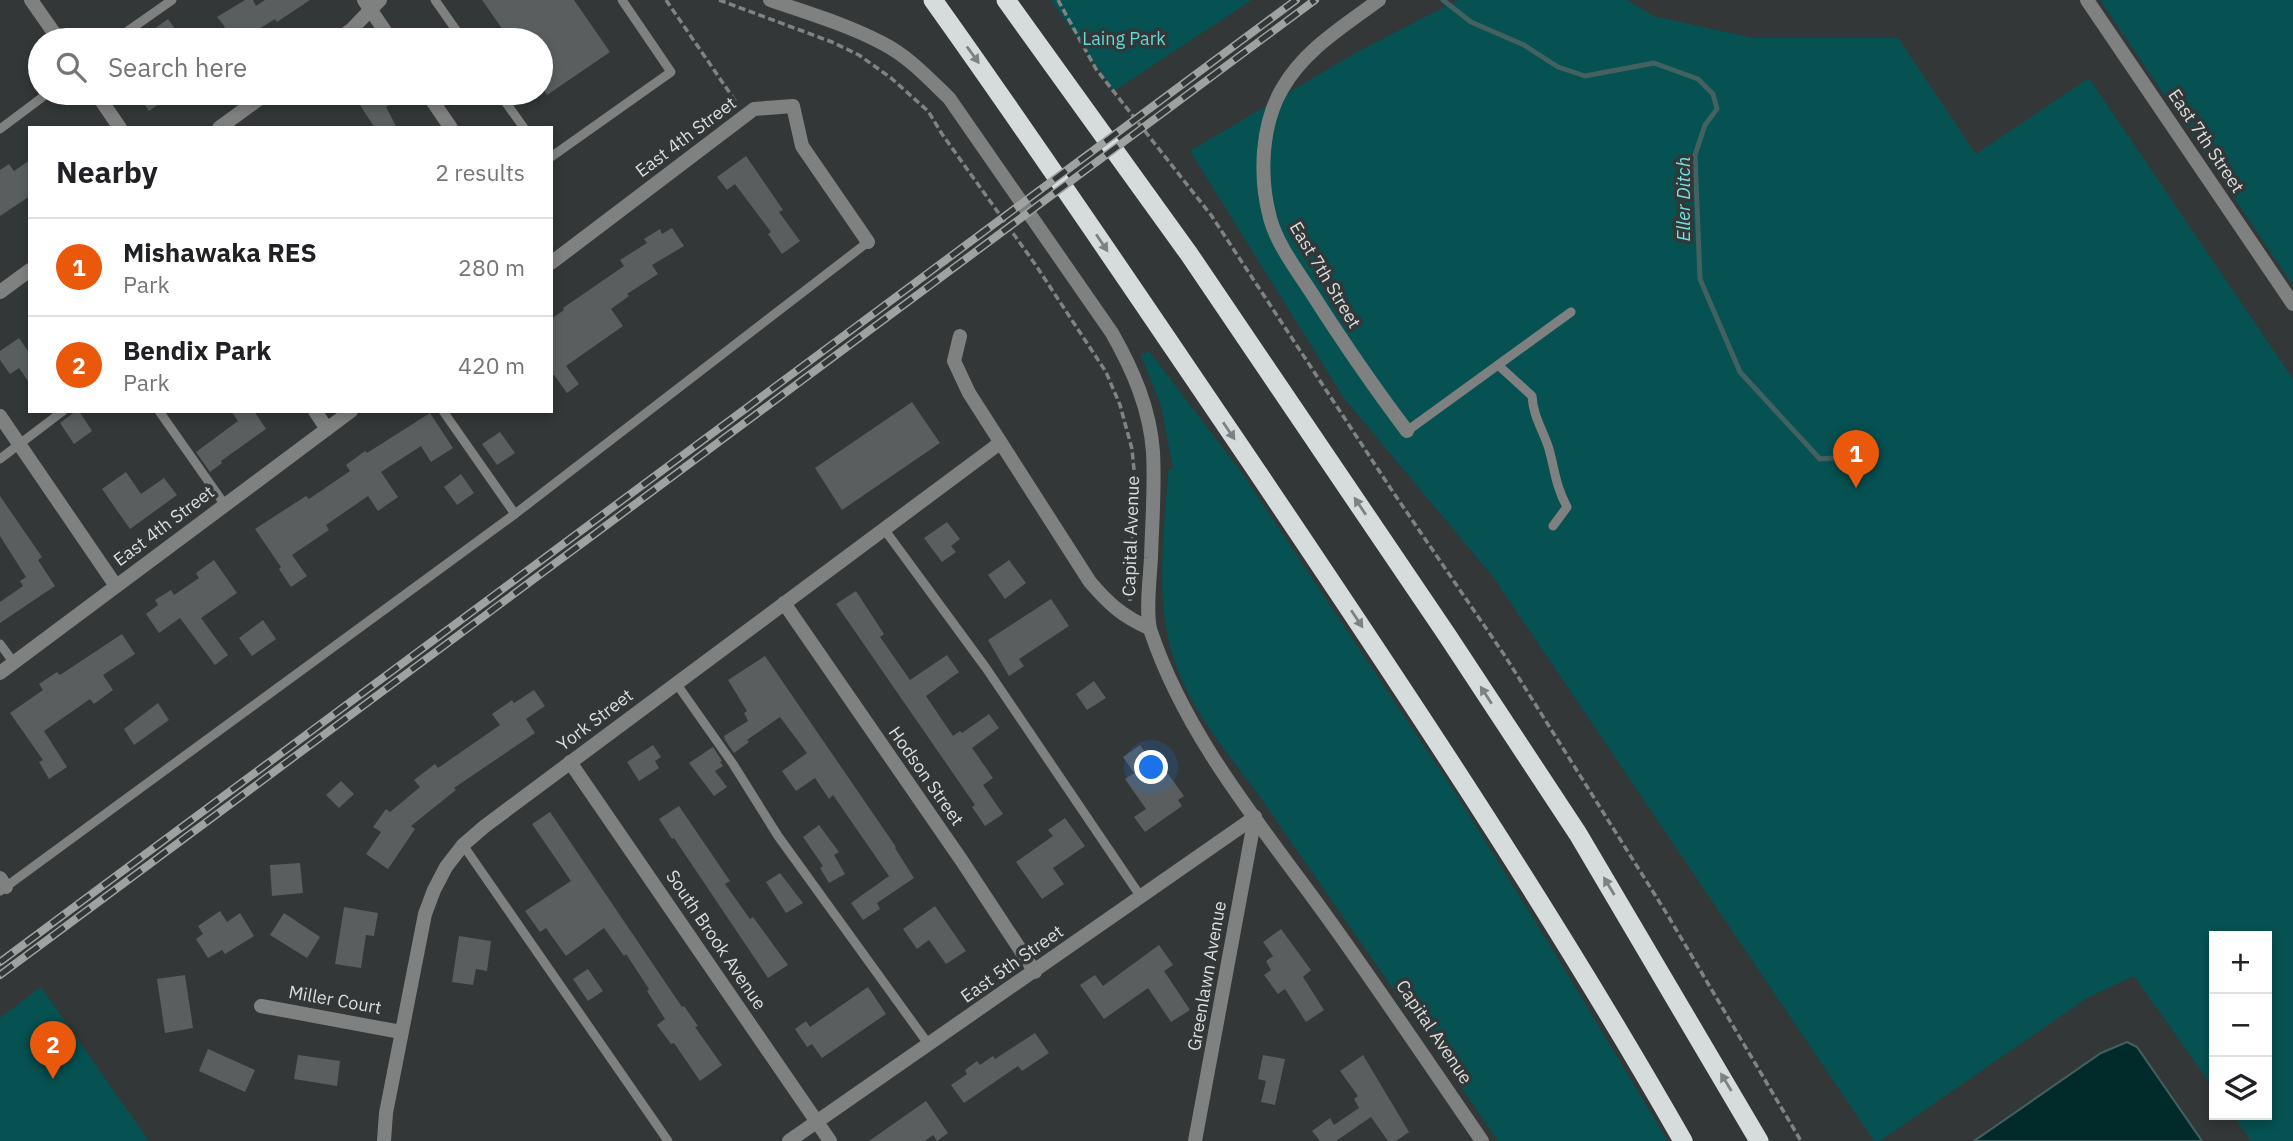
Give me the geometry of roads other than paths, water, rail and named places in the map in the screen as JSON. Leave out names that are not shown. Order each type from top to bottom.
[{"type":"highway","points":[[933,0],[1010,107],[1401,684],[1618,1028],[1683,1141]]},
{"type":"highway","points":[[1006,0],[1197,265],[1469,668],[1578,834],[1759,1141]]},
{"type":"street","points":[[32,0],[51,28]]},
{"type":"street","name":"Capital Avenue","points":[[769,0],[849,28],[884,44],[915,66],[949,98],[1112,333],[1130,366],[1144,404],[1153,450],[1149,628],[1167,677],[1190,723],[1363,966],[1482,1141]]},
{"type":"street","name":"East 7th Street","points":[[1379,0],[1316,46],[1282,89],[1266,128],[1264,189],[1270,220],[1289,258],[1363,372],[1407,431]]},
{"type":"street","name":"East 7th Street","points":[[2087,0],[2293,304]]},
{"type":"street","points":[[348,28],[371,3],[385,28]]},
{"type":"street","points":[[104,105],[119,126]]},
{"type":"street","points":[[222,126],[251,105]]},
{"type":"street","points":[[435,105],[448,126]]},
{"type":"street","name":"East 4th Street","points":[[553,261],[754,109],[793,106],[802,146],[868,242]]},
{"type":"street","points":[[0,292],[28,271]]},
{"type":"street","points":[[960,336],[954,361],[969,393],[1000,443],[1090,582],[1109,605],[1130,620],[1149,628]]},
{"type":"street","points":[[316,413],[327,429]]},
{"type":"street","name":"East 4th Street","points":[[0,673],[348,413]]},
{"type":"street","points":[[0,416],[116,586]]},
{"type":"street","name":"York Street","points":[[384,1141],[386,1113],[425,914],[446,867],[463,845],[570,762],[1000,443]]},
{"type":"street","name":"Hodson Street","points":[[784,603],[1035,972]]},
{"type":"street","name":"South Brook Avenue","points":[[570,762],[830,1141]]},
{"type":"street","name":"East 5th Street","points":[[789,1141],[1255,817]]},
{"type":"street","name":"Greenlawn Avenue","points":[[1195,1141],[1255,817]]},
{"type":"street","name":"Miller Court","points":[[261,1006],[401,1032]]},
{"type":"lane","points":[[132,28],[172,0]]},
{"type":"lane","points":[[553,156],[671,72],[622,0]]},
{"type":"lane","points":[[440,2],[456,28]]},
{"type":"lane","points":[[0,129],[32,105]]},
{"type":"lane","points":[[508,105],[523,126]]},
{"type":"lane","points":[[2,886],[514,514],[868,242]]},
{"type":"lane","points":[[1407,431],[1571,312]]},
{"type":"lane","points":[[1498,365],[1532,396],[1533,411],[1548,447],[1557,489],[1567,507],[1553,526]]},
{"type":"lane","points":[[0,459],[60,413]]},
{"type":"lane","points":[[160,413],[225,505]]},
{"type":"lane","points":[[444,413],[514,514]]},
{"type":"lane","points":[[884,529],[986,668],[1141,897]]},
{"type":"lane","points":[[0,644],[13,663]]},
{"type":"lane","points":[[676,683],[733,764],[778,836],[929,1045]]},
{"type":"lane","points":[[463,845],[668,1141]]},
{"type":"waterway","name":"Eller Ditch","points":[[1443,0],[1471,22],[1524,45],[1558,67],[1585,76],[1654,63],[1698,79],[1713,94],[1717,109],[1705,125],[1695,155],[1700,279],[1740,372],[1820,459],[1846,457]]},
{"type":"railway","points":[[0,962],[1296,0]]},
{"type":"railway","points":[[0,975],[1315,0]]},
{"type":"place","name":"Mishawaka RES","points":[[1856,488]]},
{"type":"place","name":"Bendix Park","points":[[53,1079]]},
{"type":"park label","name":"Laing Park","points":[[1124,39]]}]
